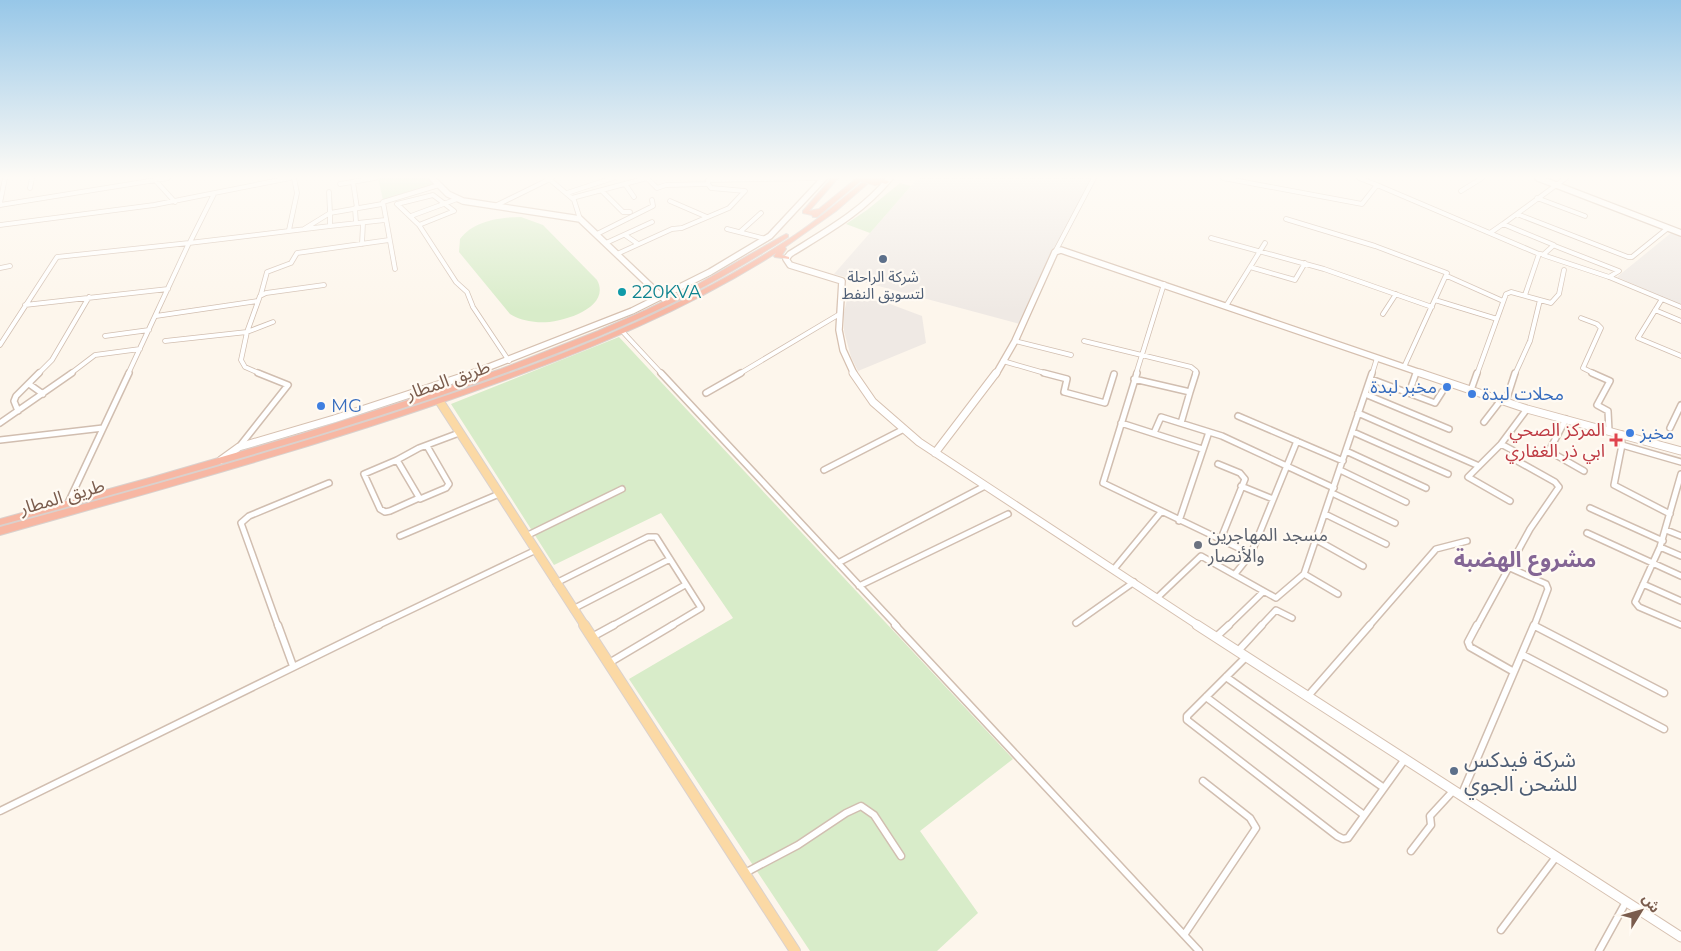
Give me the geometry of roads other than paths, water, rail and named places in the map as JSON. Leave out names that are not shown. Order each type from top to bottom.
[{"type":"highway","name":"طريق المطار","points":[[0,522],[340,426],[469,384],[566,347],[664,300],[765,250],[805,222]]},
{"type":"highway","name":"طريق المطار","points":[[0,531],[187,478],[440,402],[622,331],[751,266],[816,222]]},
{"type":"highway","points":[[787,260],[776,254],[799,238],[799,234]]},
{"type":"highway","points":[[751,266],[787,260]]},
{"type":"main road","points":[[440,402],[795,951]]},
{"type":"street","points":[[0,225],[20,222]]},
{"type":"street","points":[[68,503],[197,225],[200,222]]},
{"type":"street","points":[[289,230],[291,222]]},
{"type":"street","points":[[304,229],[314,222]]},
{"type":"street","points":[[0,345],[58,257],[368,222]]},
{"type":"street","points":[[385,222],[395,269]]},
{"type":"street","points":[[417,222],[456,282],[467,292],[471,304],[509,361]]},
{"type":"street","points":[[419,225],[426,222]]},
{"type":"street","points":[[584,222],[664,300]]},
{"type":"street","points":[[597,234],[620,222]]},
{"type":"street","points":[[606,243],[651,222]]},
{"type":"street","points":[[617,254],[672,229],[682,228],[695,222]]},
{"type":"street","points":[[741,231],[751,222]]},
{"type":"street","points":[[239,446],[374,407],[509,361],[664,300],[766,239],[784,222]]},
{"type":"street","points":[[787,260],[839,222]]},
{"type":"street","points":[[935,453],[1016,341],[1055,252],[1071,222]]},
{"type":"street","points":[[1297,222],[1375,246],[1445,272],[1447,276],[1504,301]]},
{"type":"street","points":[[1465,222],[1541,254],[1609,277],[1681,307]]},
{"type":"street","points":[[1539,222],[1628,257],[1632,256],[1668,228]]},
{"type":"street","points":[[1653,222],[1681,233]]},
{"type":"street","points":[[362,244],[363,223]]},
{"type":"street","points":[[1490,233],[1503,224],[1620,271],[1609,277]]},
{"type":"street","points":[[727,229],[741,231],[766,239]]},
{"type":"street","points":[[625,235],[638,244]]},
{"type":"street","points":[[1211,238],[1305,263],[1432,307]]},
{"type":"street","points":[[222,460],[239,446],[288,384],[270,379],[242,364],[241,352],[262,294],[267,272],[291,263],[297,252],[389,240]]},
{"type":"street","points":[[1226,306],[1265,243]]},
{"type":"street","points":[[1525,296],[1541,254],[1555,246]]},
{"type":"street","points":[[1055,252],[1063,250],[1527,409],[1681,451]]},
{"type":"street","points":[[787,260],[842,281],[838,315],[841,340],[850,365],[881,411],[902,430],[1246,657],[1681,937]]},
{"type":"street","points":[[1250,267],[1295,280],[1305,263]]},
{"type":"street","points":[[0,268],[10,266]]},
{"type":"street","points":[[1471,390],[1508,293],[1549,303],[1559,294],[1564,270]]},
{"type":"street","points":[[1404,367],[1447,276]]},
{"type":"street","points":[[1164,284],[1103,483],[1220,541],[1251,554]]},
{"type":"street","points":[[262,294],[324,285]]},
{"type":"street","points":[[26,305],[168,289]]},
{"type":"street","points":[[1383,314],[1396,294]]},
{"type":"street","points":[[18,411],[14,402],[16,396],[52,360],[90,297]]},
{"type":"street","points":[[1662,299],[1638,339],[1681,356]]},
{"type":"street","points":[[1435,300],[1497,319]]},
{"type":"street","points":[[1484,422],[1504,401],[1530,341],[1531,330],[1540,300]]},
{"type":"street","points":[[156,316],[258,301]]},
{"type":"street","points":[[1655,310],[1681,321]]},
{"type":"street","points":[[706,393],[838,315]]},
{"type":"street","points":[[1581,318],[1601,327],[1582,368],[1610,380],[1597,405],[1608,412],[1610,431]]},
{"type":"street","points":[[165,341],[247,332],[273,322]]},
{"type":"street","points":[[106,336],[149,330]]},
{"type":"street","points":[[622,331],[1198,951]]},
{"type":"street","points":[[1016,341],[1071,354]]},
{"type":"street","points":[[1084,341],[1195,369],[1181,423]]},
{"type":"street","points":[[0,423],[43,394],[95,354],[140,349]]},
{"type":"street","points":[[1158,598],[1202,556],[1264,592],[1278,598],[1304,574],[1378,358]]},
{"type":"street","points":[[1003,361],[1067,379],[1064,392],[1105,403],[1114,374]]},
{"type":"street","points":[[1409,393],[1418,371]]},
{"type":"street","points":[[1371,378],[1435,403],[1442,392]]},
{"type":"street","points":[[1134,379],[1165,388],[1178,388],[1190,392]]},
{"type":"street","points":[[29,384],[43,394]]},
{"type":"street","points":[[1365,394],[1449,429]]},
{"type":"street","points":[[1670,428],[1680,407]]},
{"type":"street","points":[[1510,501],[1469,478],[1502,444],[1527,409]]},
{"type":"street","points":[[1358,413],[1479,466]]},
{"type":"street","points":[[1238,416],[1344,461]]},
{"type":"street","points":[[1154,433],[1160,418],[1209,432],[1287,465],[1395,523]]},
{"type":"street","points":[[1566,420],[1549,451],[1584,471]]},
{"type":"street","points":[[1121,423],[1202,449]]},
{"type":"street","points":[[0,440],[103,428]]},
{"type":"street","points":[[824,470],[902,430]]},
{"type":"street","points":[[1179,521],[1209,432]]},
{"type":"street","points":[[1353,432],[1448,474]]},
{"type":"street","points":[[427,446],[449,484],[446,488],[390,511],[386,512],[380,509],[364,474],[427,446],[459,433]]},
{"type":"street","points":[[1621,434],[1622,445],[1614,485],[1670,514]]},
{"type":"street","points":[[1235,574],[1251,554],[1297,441]]},
{"type":"street","points":[[1502,444],[1514,452],[1512,458],[1555,482],[1559,487],[1508,567],[1468,645],[1514,672]]},
{"type":"street","points":[[1622,445],[1681,462]]},
{"type":"street","points":[[1346,451],[1426,488]]},
{"type":"street","points":[[396,460],[419,498]]},
{"type":"street","points":[[1218,464],[1243,475],[1245,479],[1220,541]]},
{"type":"street","points":[[1340,470],[1406,502]]},
{"type":"street","points":[[1681,474],[1680,484],[1660,547],[1635,600],[1636,604],[1681,625]]},
{"type":"street","points":[[293,666],[241,523],[249,516],[329,483]]},
{"type":"street","points":[[838,563],[985,486]]},
{"type":"street","points":[[1241,486],[1273,499]]},
{"type":"street","points":[[526,536],[622,490]]},
{"type":"street","points":[[400,536],[499,494]]},
{"type":"street","points":[[1590,508],[1662,541]]},
{"type":"street","points":[[1114,569],[1161,512]]},
{"type":"street","points":[[859,586],[1008,514]]},
{"type":"street","points":[[1325,514],[1386,544]]},
{"type":"street","points":[[1666,530],[1681,536]]},
{"type":"street","points":[[1587,533],[1681,576]]},
{"type":"street","points":[[556,583],[652,536],[656,536],[700,608],[609,663]]},
{"type":"street","points":[[1315,538],[1363,566]]},
{"type":"street","points":[[1308,696],[1436,549],[1440,546],[1457,547],[1467,541]]},
{"type":"street","points":[[1660,547],[1681,556]]},
{"type":"street","points":[[0,811],[293,666],[536,550]]},
{"type":"street","points":[[573,609],[670,559]]},
{"type":"street","points":[[1461,796],[1523,655],[1548,586],[1508,567]]},
{"type":"street","points":[[1304,574],[1338,594]]},
{"type":"street","points":[[1076,623],[1134,582]]},
{"type":"street","points":[[1643,584],[1681,601]]},
{"type":"street","points":[[592,638],[685,585]]},
{"type":"street","points":[[1216,637],[1264,592]]},
{"type":"street","points":[[1238,651],[1276,610],[1292,618]]},
{"type":"street","points":[[1535,626],[1664,693]]},
{"type":"street","points":[[1523,655],[1664,729]]},
{"type":"street","points":[[1246,657],[1187,716],[1189,724],[1337,836],[1343,839],[1348,838],[1405,759]]},
{"type":"street","points":[[1226,676],[1384,788]]},
{"type":"street","points":[[1206,697],[1364,815]]},
{"type":"street","points":[[1184,935],[1256,828],[1250,818],[1203,781]]},
{"type":"street","points":[[1412,851],[1431,825],[1430,816],[1453,791]]},
{"type":"street","points":[[744,873],[806,840],[847,812],[860,806],[865,807],[872,814],[901,856]]},
{"type":"street","points":[[1501,930],[1556,857]]},
{"type":"street","points":[[1600,951],[1626,902]]},
{"type":"place","name":"شركة الراحلة لتسويق النفط","points":[[883,259]]},
{"type":"place","name":"220KVA","points":[[622,292]]},
{"type":"place","name":"مخبر لبدة","points":[[1447,387]]},
{"type":"place","name":"محلات لبدة","points":[[1472,394]]},
{"type":"place","name":"MG","points":[[321,406]]},
{"type":"place","name":"مخبز","points":[[1630,433]]},
{"type":"place","name":"المركز الصحي ابي ذر الغفاري","points":[[1616,440]]},
{"type":"place","name":"مسجد المهاجرين والأنصار","points":[[1198,545]]},
{"type":"place","name":"شركة فيدكس للشحن الجوي","points":[[1454,771]]},
{"type":"district","name":"مشروع الهضبة","points":[[1525,559]]}]
